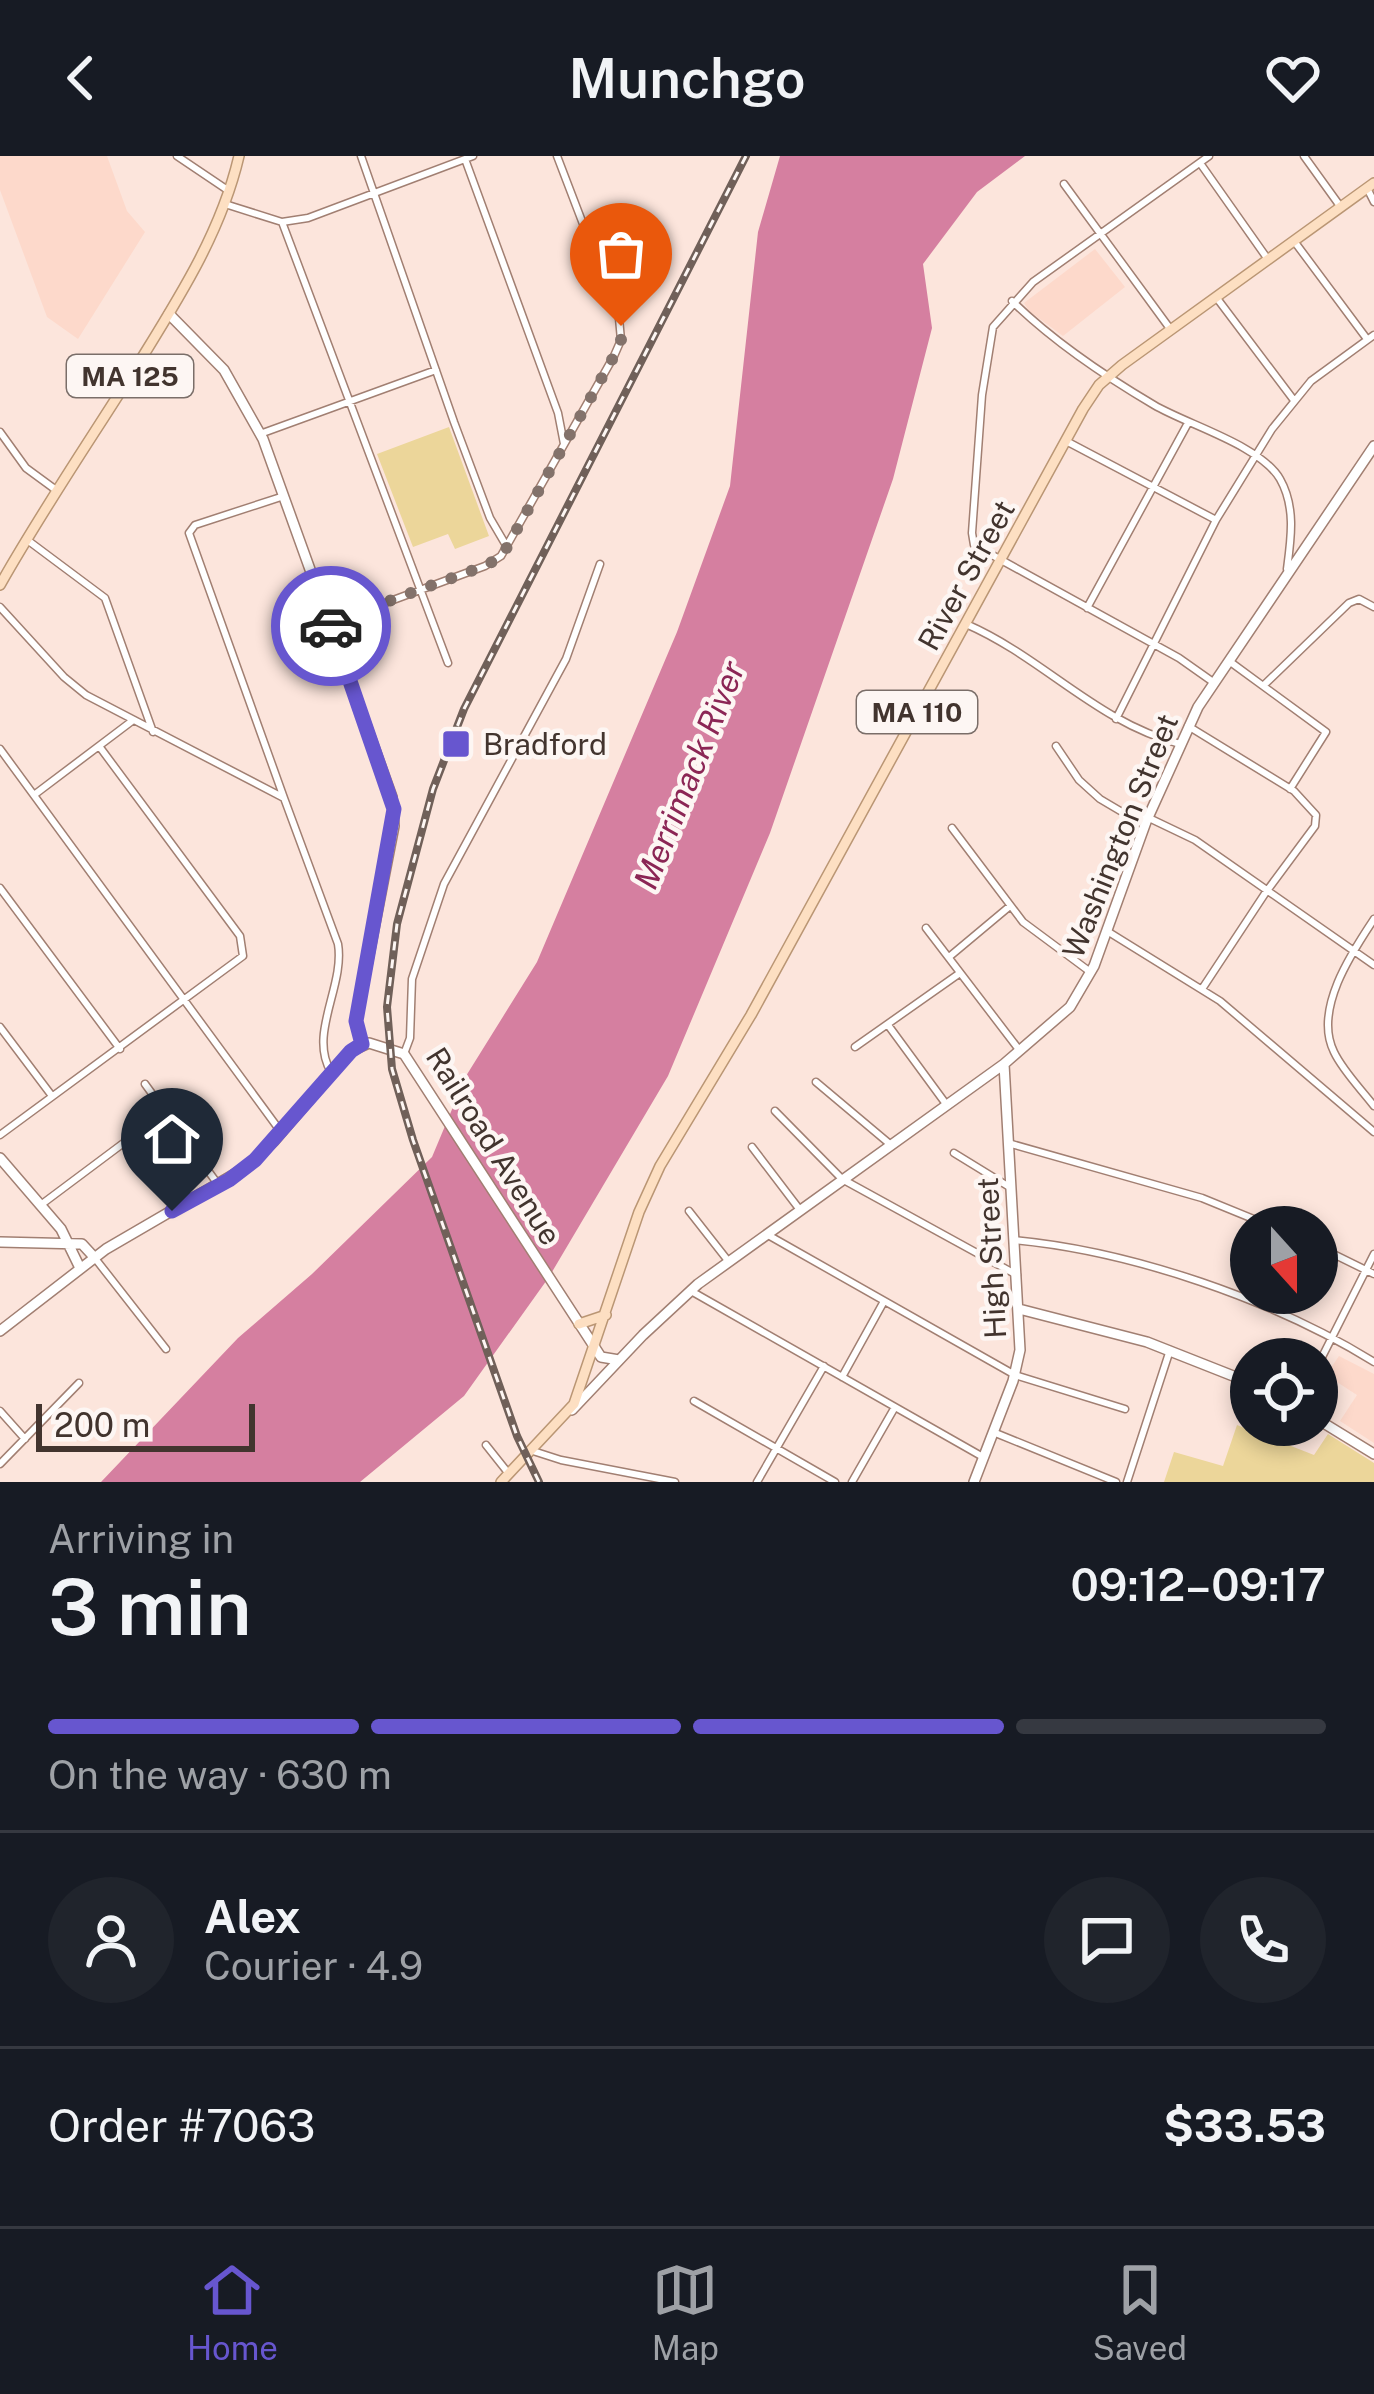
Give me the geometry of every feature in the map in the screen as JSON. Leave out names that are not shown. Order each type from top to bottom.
[{"type":"main road","name":"MA 125","points":[[0,585],[169,314],[225,204],[239,156]]},
{"type":"main road","name":"River Street","points":[[594,1348],[639,1212],[660,1166],[751,1015],[1083,409],[1108,377],[1370,186]]},
{"type":"main road","points":[[579,1323],[606,1315]]},
{"type":"main road","name":"Washington Street","points":[[506,1479],[567,1415],[594,1348]]},
{"type":"street","points":[[177,156],[230,191]]},
{"type":"street","points":[[361,156],[490,518],[507,548]]},
{"type":"street","points":[[330,624],[494,562],[507,548],[614,356],[622,334],[616,307],[557,156]]},
{"type":"street","points":[[1209,156],[1012,302],[993,327],[973,512],[974,545],[1214,682]]},
{"type":"street","points":[[1304,156],[1341,207]]},
{"type":"street","points":[[225,204],[282,222],[308,218],[469,158],[558,413],[564,445]]},
{"type":"street","points":[[1200,163],[1269,260]]},
{"type":"street","points":[[1064,184],[1171,330]]},
{"type":"street","points":[[1370,186],[1374,202]]},
{"type":"street","points":[[282,222],[448,663]]},
{"type":"street","points":[[1116,719],[1216,520],[1293,399],[1371,337],[1294,241]]},
{"type":"street","points":[[1216,297],[1293,399]]},
{"type":"street","points":[[1012,302],[1108,377],[1256,455],[1277,474],[1286,492],[1292,536],[1287,571]]},
{"type":"street","points":[[169,314],[211,353],[260,434],[394,809],[356,1021],[362,1044]]},
{"type":"street","points":[[260,434],[436,370]]},
{"type":"street","points":[[1088,608],[1188,423]]},
{"type":"street","points":[[0,432],[26,468],[56,490]]},
{"type":"street","points":[[1066,441],[1216,520]]},
{"type":"street","name":"Washington Street","points":[[567,1415],[691,1291],[1004,1064],[1061,1017],[1091,972],[1188,726],[1374,446]]},
{"type":"street","points":[[284,496],[195,525],[189,533],[338,944],[339,964],[322,1055],[332,1072]]},
{"type":"street","points":[[26,539],[101,592],[153,732]]},
{"type":"street","name":"Railroad Avenue","points":[[594,1348],[406,1058],[412,980],[444,884],[566,659],[600,564]]},
{"type":"street","points":[[1264,685],[1320,628],[1359,599],[1374,607]]},
{"type":"street","points":[[0,607],[64,677],[132,721],[284,798]]},
{"type":"street","points":[[966,624],[1004,643],[1131,729],[1180,744]]},
{"type":"street","points":[[1229,661],[1326,733],[1290,789]]},
{"type":"street","points":[[34,795],[132,721]]},
{"type":"street","points":[[1188,726],[1290,789],[1316,815],[1315,826],[1202,989]]},
{"type":"street","points":[[0,1135],[237,963],[245,948],[99,746]]},
{"type":"street","points":[[1056,746],[1079,780],[1100,799],[1121,812],[1149,818],[1195,840],[1374,965]]},
{"type":"street","points":[[0,748],[281,1132]]},
{"type":"street","points":[[952,828],[1032,930],[1091,972]]},
{"type":"street","points":[[0,889],[120,1049]]},
{"type":"street","points":[[949,957],[1010,906]]},
{"type":"street","points":[[1374,919],[1341,970],[1329,1037],[1333,1051],[1374,1106]]},
{"type":"street","points":[[926,928],[1020,1051]]},
{"type":"street","points":[[1107,931],[1202,989],[1374,1132]]},
{"type":"street","points":[[855,1047],[961,972]]},
{"type":"street","points":[[888,1025],[946,1105]]},
{"type":"street","points":[[0,1027],[52,1097]]},
{"type":"street","points":[[362,1044],[406,1058]]},
{"type":"street","points":[[0,1331],[94,1257],[255,1160],[362,1044]]},
{"type":"street","name":"High Street","points":[[974,1482],[1020,1350],[1004,1064]]},
{"type":"street","name":"High Street","points":[[990,1074],[1004,1095]]},
{"type":"street","points":[[816,1082],[891,1145]]},
{"type":"street","points":[[145,1084],[218,1185]]},
{"type":"street","points":[[775,1111],[842,1180],[1016,1275]]},
{"type":"street","points":[[42,1204],[165,1112]]},
{"type":"street","points":[[1009,1143],[1230,1209]]},
{"type":"street","points":[[752,1147],[800,1210]]},
{"type":"street","points":[[955,1153],[1011,1188]]},
{"type":"street","points":[[0,1158],[42,1204],[80,1268]]},
{"type":"street","points":[[689,1211],[729,1262]]},
{"type":"street","points":[[766,1234],[1015,1375],[1125,1409]]},
{"type":"street","points":[[1014,1240],[1081,1249],[1159,1269],[1331,1338]]},
{"type":"street","points":[[0,1243],[82,1244],[166,1349]]},
{"type":"street","points":[[1334,1338],[1370,1272],[1374,1254]]},
{"type":"street","points":[[1338,1256],[1370,1272]]},
{"type":"street","points":[[691,1291],[983,1457]]},
{"type":"street","points":[[842,1377],[883,1303]]},
{"type":"street","points":[[1019,1310],[1170,1350],[1230,1374]]},
{"type":"street","points":[[1338,1342],[1374,1362]]},
{"type":"street","points":[[594,1348],[601,1357],[619,1360]]},
{"type":"street","points":[[1127,1482],[1170,1350]]},
{"type":"street","points":[[758,1482],[824,1366]]},
{"type":"street","points":[[0,1464],[80,1383]]},
{"type":"street","points":[[694,1401],[835,1482]]},
{"type":"street","points":[[852,1482],[895,1407]]},
{"type":"street","points":[[0,1411],[25,1439]]},
{"type":"street","points":[[1338,1431],[1374,1454]]},
{"type":"street","points":[[993,1432],[1116,1482]]},
{"type":"street","points":[[486,1445],[506,1479]]},
{"type":"street","points":[[532,1450],[674,1482]]},
{"type":"shaded area","points":[[0,156],[107,156],[127,211],[145,232],[78,339],[47,317],[0,190]]},
{"type":"shaded area","points":[[1095,249],[1125,287],[1063,336],[1024,303]]},
{"type":"shaded area","points":[[449,427],[489,536],[455,549],[448,534],[413,547],[377,454]]},
{"type":"shaded area","points":[[1338,1357],[1374,1374],[1374,1443],[1340,1421],[1357,1395],[1338,1383]]},
{"type":"shaded area","points":[[1338,1440],[1374,1463],[1374,1482],[1164,1482],[1174,1452],[1223,1466],[1230,1446],[1291,1446],[1314,1455],[1320,1446],[1338,1446]]},
{"type":"water","name":"Merrimack River","points":[[780,156],[1025,156],[977,192],[923,264],[932,328],[893,479],[770,833],[668,1076],[549,1277],[464,1396],[360,1482],[101,1482],[238,1338],[312,1274],[432,1157],[466,1076],[537,962],[677,632],[730,486],[758,232]]},
{"type":"railway","points":[[539,1482],[517,1436],[392,1069],[387,1007],[397,924],[433,789],[464,709],[746,156]]},
{"type":"way so far","points":[[331,626],[502,556],[614,356],[621,326]]},
{"type":"place","name":"Bradford","points":[[456,744]]},
{"type":"route","points":[[172,1211],[255,1160],[362,1044],[356,1021],[394,809],[331,626]]}]
